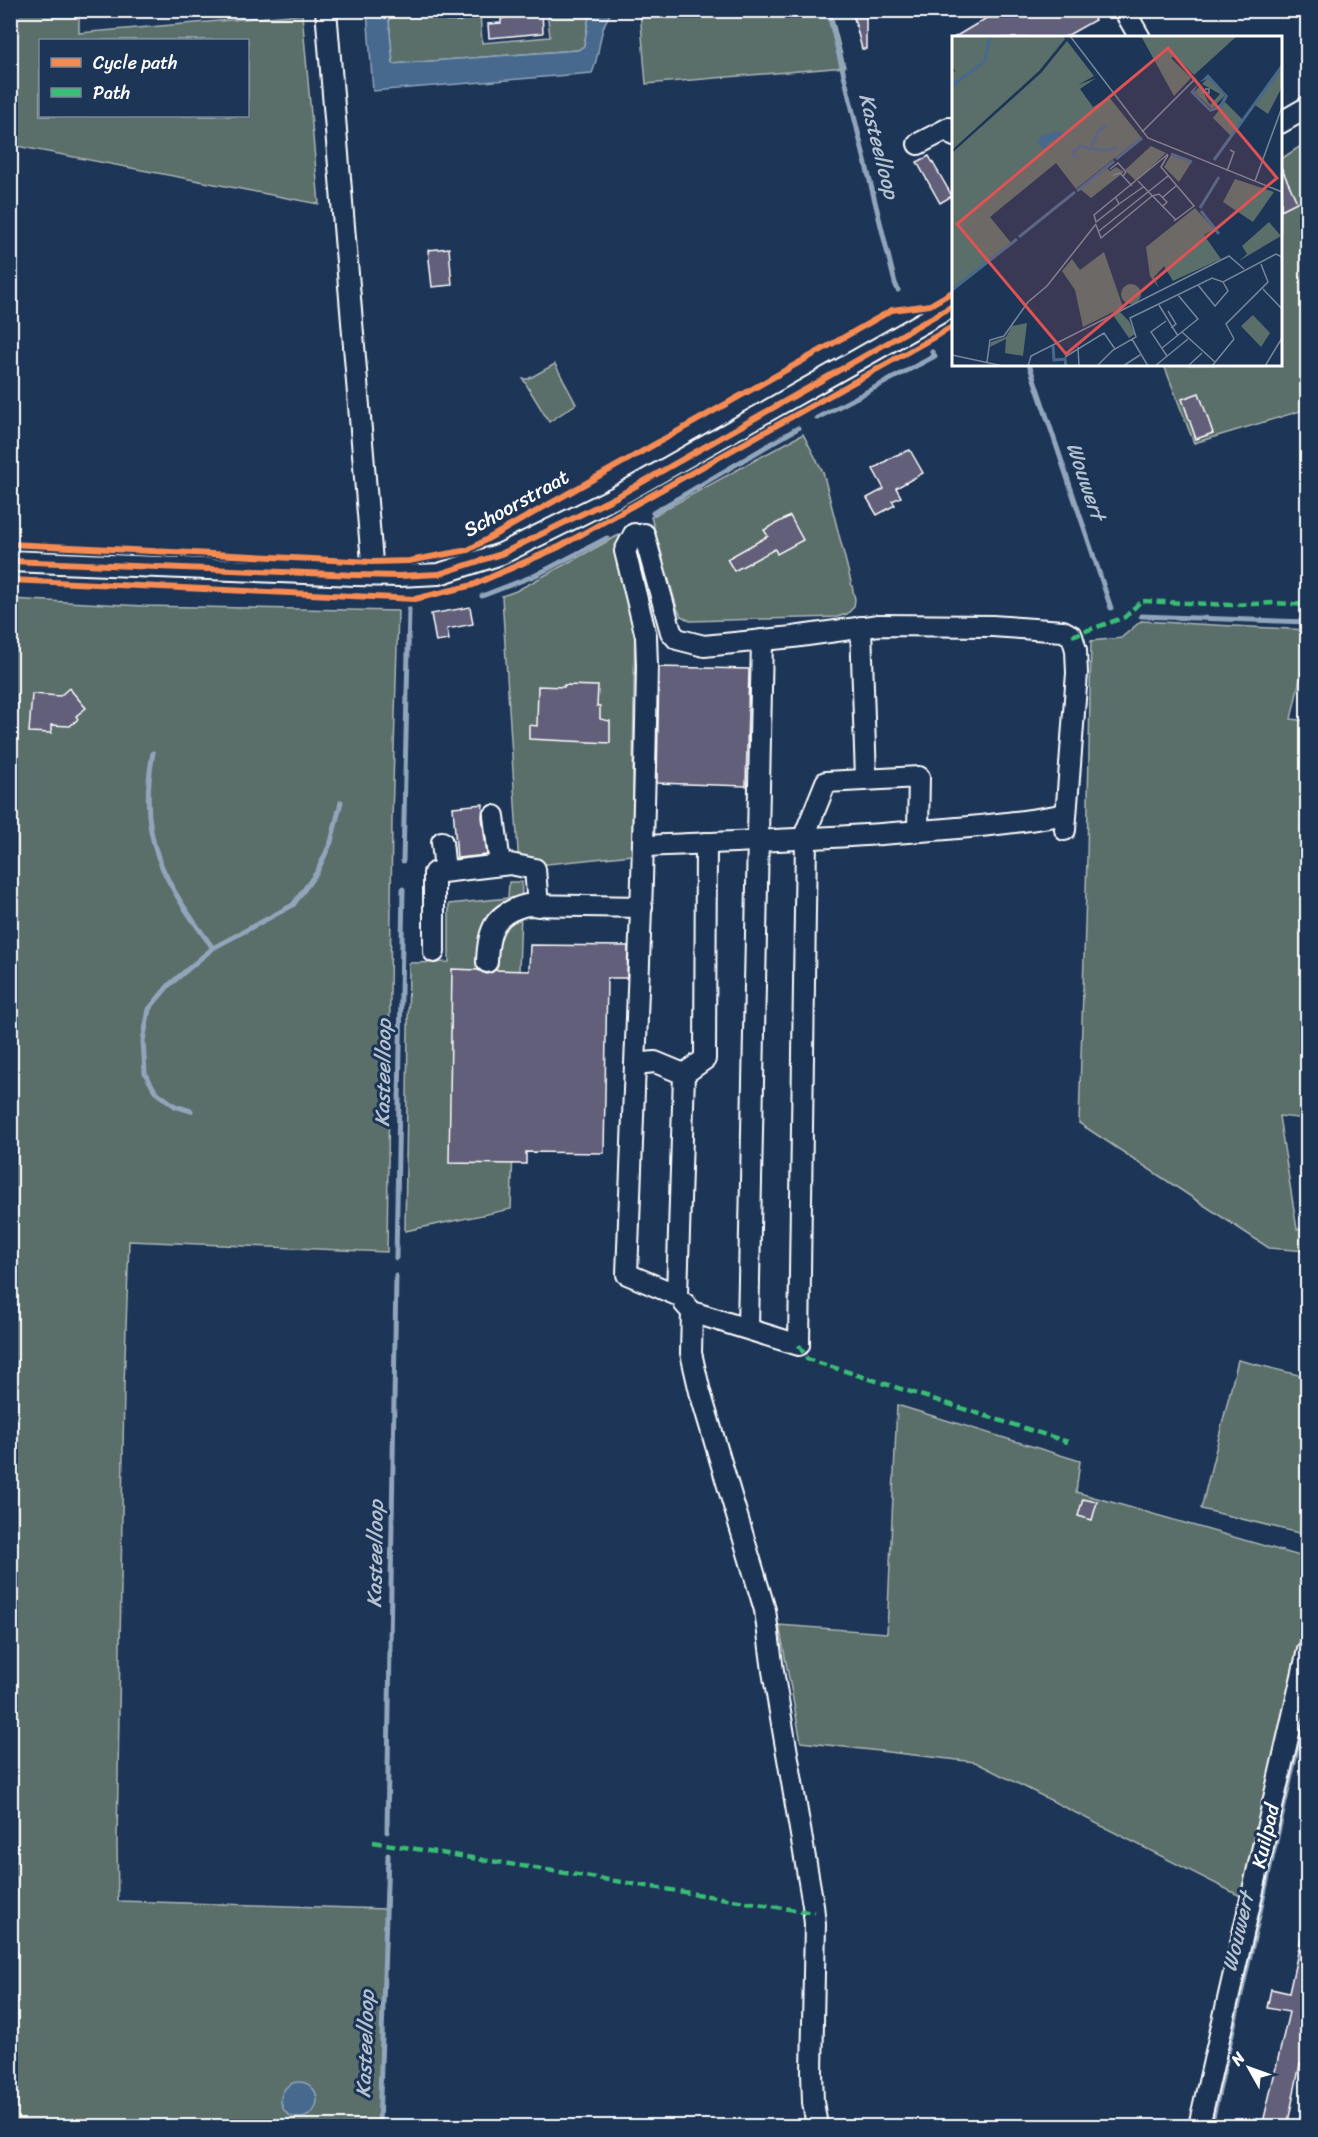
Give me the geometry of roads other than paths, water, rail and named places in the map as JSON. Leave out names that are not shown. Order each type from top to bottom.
[{"type":"street","points":[[326,10],[372,562],[371,575]]},
{"type":"street","points":[[450,10],[457,10]]},
{"type":"street","points":[[1125,10],[1139,36]]},
{"type":"street","points":[[1282,122],[1308,107]]},
{"type":"street","points":[[918,144],[949,128],[952,133]]},
{"type":"street","name":"Schoorstraat","points":[[10,561],[399,576],[439,574],[501,554],[618,496],[952,306]]},
{"type":"street","points":[[644,846],[804,839],[918,831],[1026,822],[1066,822],[1077,673],[1076,650],[1071,636],[1063,631],[992,626],[879,625],[704,646],[677,639],[673,635],[639,534],[625,551],[647,645],[644,846],[627,1274],[677,1295],[692,1312],[799,1345],[804,839],[826,782],[866,779],[919,777],[918,831]]},
{"type":"street","points":[[861,627],[866,779]]},
{"type":"street","points":[[647,645],[673,635]]},
{"type":"street","points":[[748,1328],[762,640]]},
{"type":"street","points":[[494,816],[500,865]]},
{"type":"street","points":[[442,842],[445,871]]},
{"type":"street","points":[[684,1074],[705,1059],[706,843]]},
{"type":"street","points":[[434,952],[434,873],[510,864],[535,869],[538,906]]},
{"type":"street","points":[[487,962],[490,934],[496,922],[509,909],[527,905],[642,907]]},
{"type":"street","points":[[635,1064],[655,1062],[684,1074]]},
{"type":"street","points":[[677,1295],[684,1074]]},
{"type":"street","points":[[692,1312],[690,1353],[765,1610],[773,1671],[813,1905],[815,1924],[812,2072],[813,2102],[818,2127]]},
{"type":"street","name":"Kuilpad","points":[[1199,2127],[1308,1650]]},
{"type":"water","points":[[367,11],[388,11],[393,64],[578,50],[584,46],[590,11],[613,11],[602,32],[592,73],[373,91]]},
{"type":"water","points":[[299,2082],[312,2087],[317,2100],[312,2113],[299,2118],[286,2113],[281,2100],[286,2087]]},
{"type":"waterway","name":"Kasteelloop","points":[[828,10],[898,290]]},
{"type":"waterway","name":"Kasteelloop","points":[[817,418],[935,356],[932,352]]},
{"type":"waterway","name":"Wouwert","points":[[1030,366],[1111,608]]},
{"type":"waterway","name":"Kasteelloop","points":[[653,513],[798,428]]},
{"type":"waterway","name":"Kasteelloop","points":[[482,596],[536,575],[607,538]]},
{"type":"waterway","name":"Kasteelloop","points":[[403,861],[409,609]]},
{"type":"waterway","name":"Wouwert","points":[[1141,616],[1308,622]]},
{"type":"waterway","points":[[153,753],[148,810],[158,858],[181,902],[213,948]]},
{"type":"waterway","points":[[191,1111],[175,1106],[155,1091],[145,1073],[143,1041],[149,1009],[169,985],[213,948],[293,905],[317,872],[331,842],[341,802]]},
{"type":"waterway","name":"Kasteelloop","points":[[396,1258],[403,889]]},
{"type":"waterway","name":"Kasteelloop","points":[[387,1832],[396,1276]]},
{"type":"waterway","name":"Wouwert","points":[[1211,2126],[1298,1745]]},
{"type":"waterway","name":"Kasteelloop","points":[[379,2126],[388,1855]]}]
